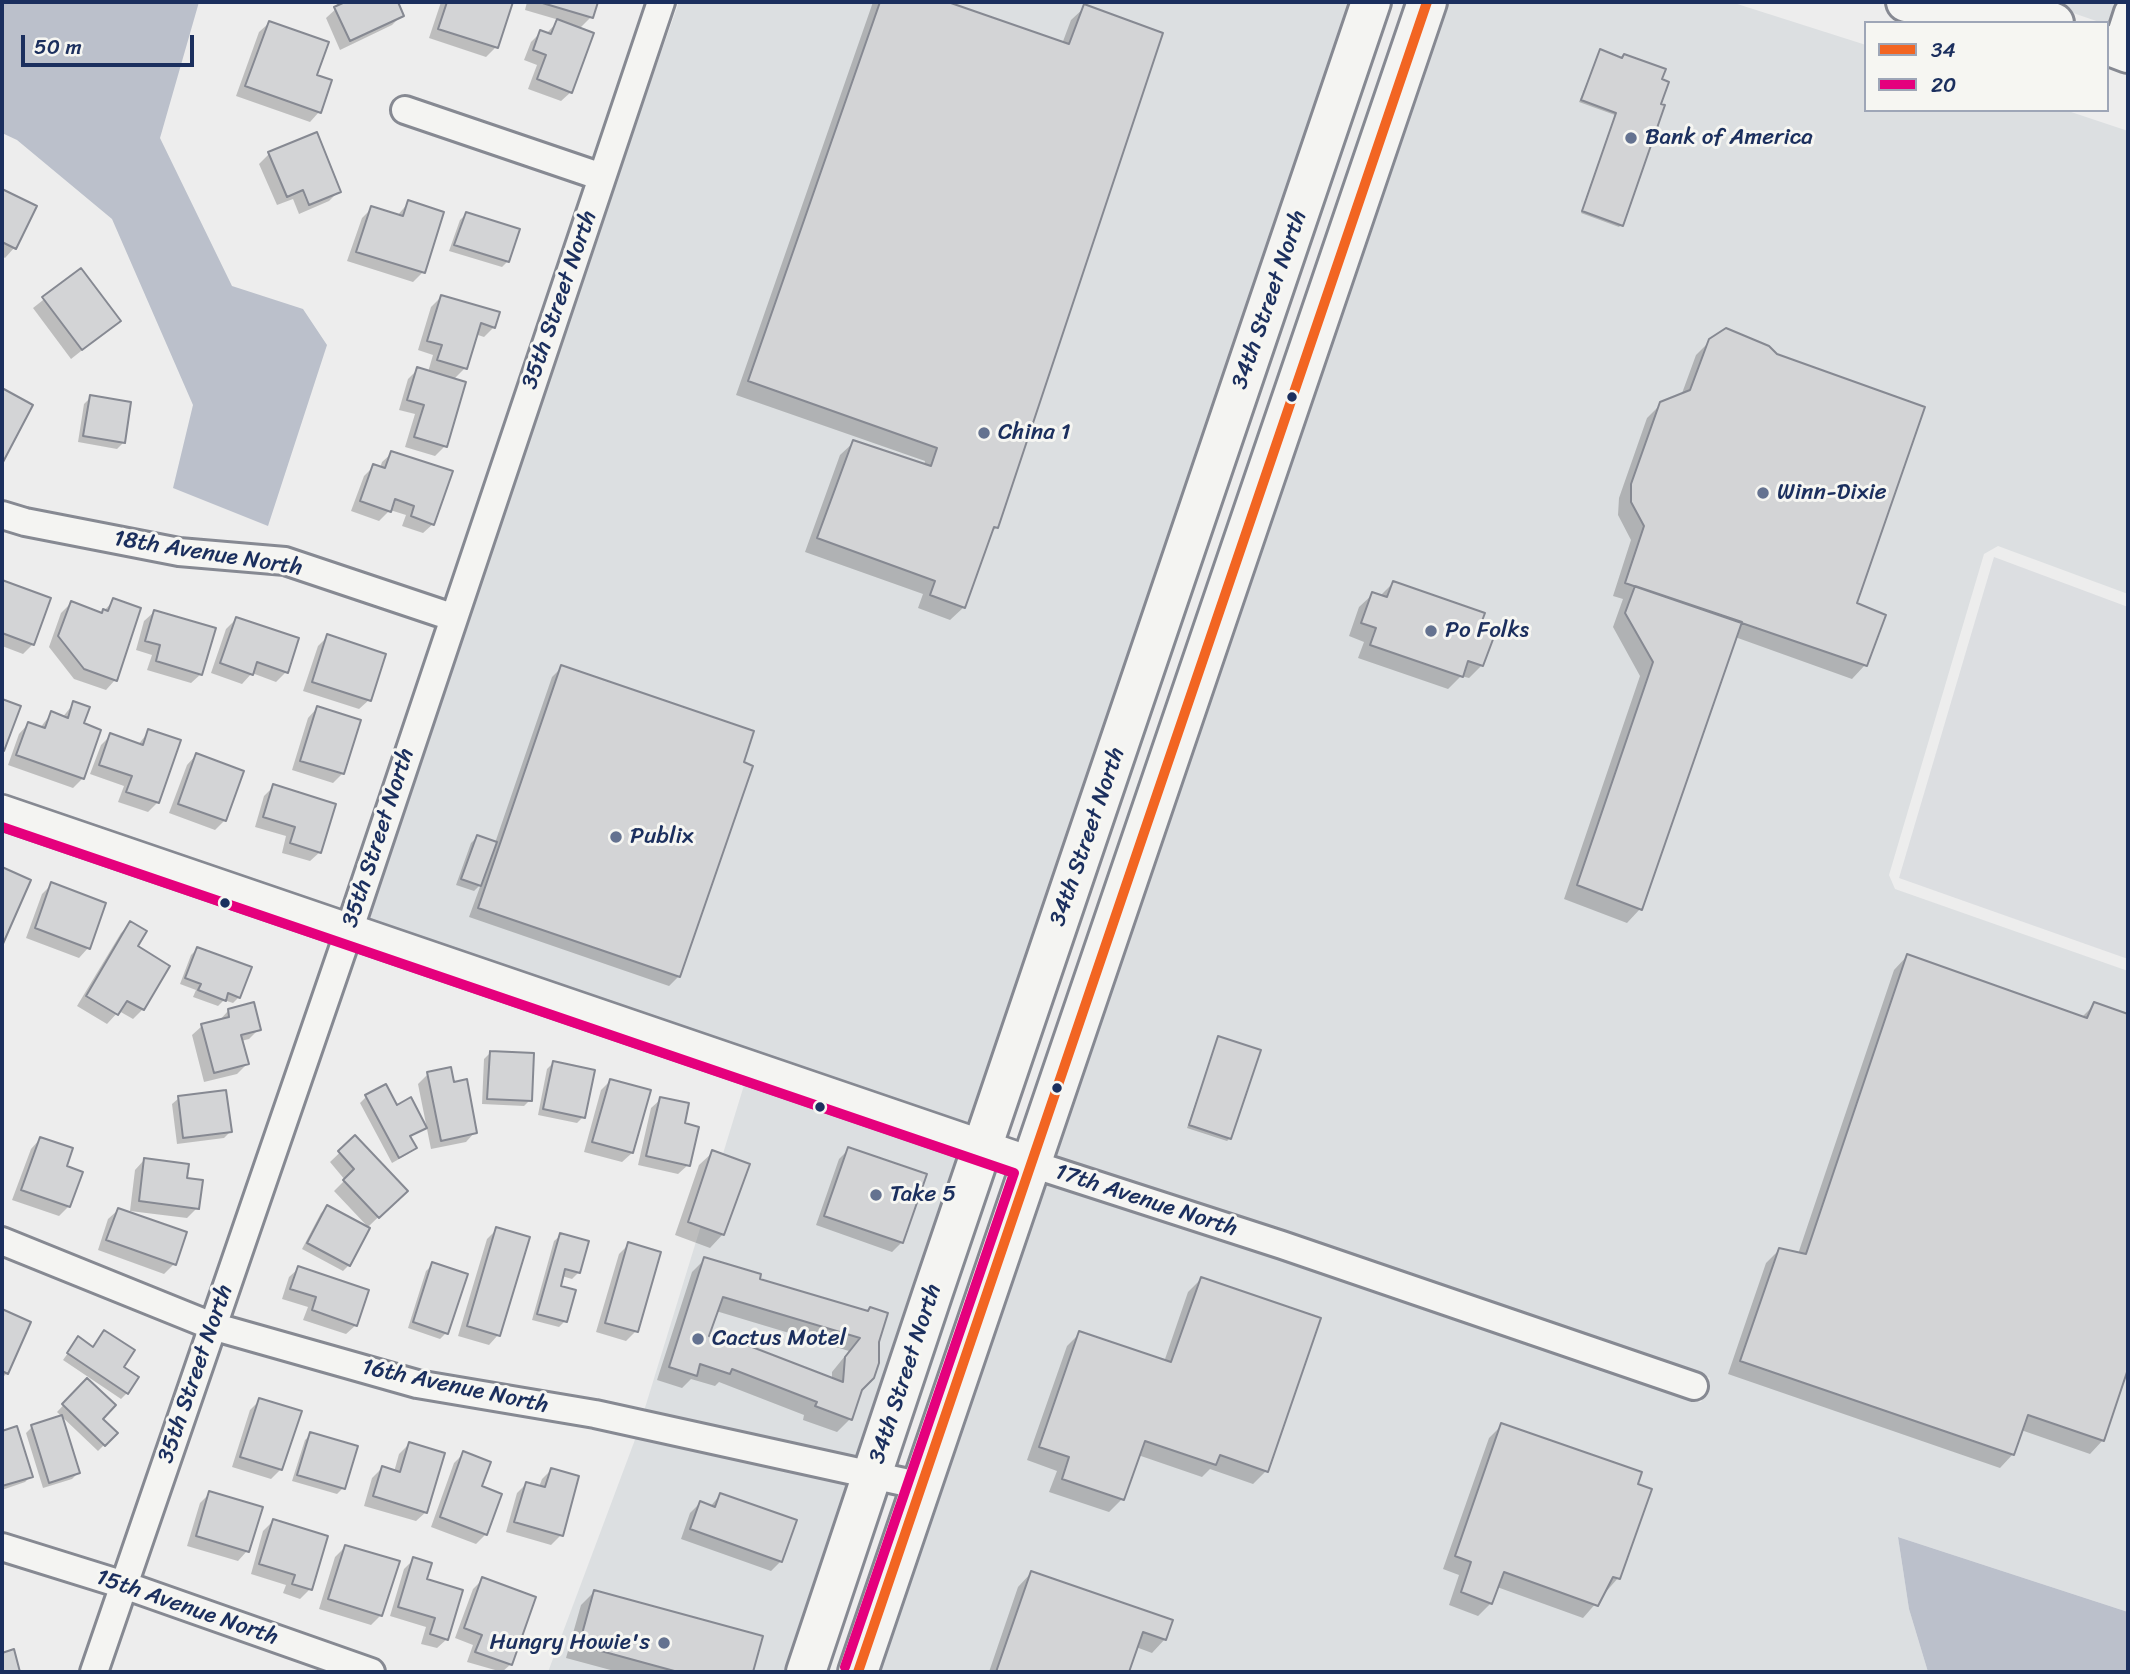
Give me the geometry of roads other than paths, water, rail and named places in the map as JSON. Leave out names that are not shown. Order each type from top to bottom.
[{"type":"main road","name":"34th Street North","points":[[806,1672],[1371,2]]},
{"type":"main road","points":[[858,1672],[1427,2]]},
{"type":"main road","points":[[1906,2],[1990,21]]},
{"type":"main road","points":[[2005,2],[2049,21]]},
{"type":"main road","points":[[1260,329],[1306,357]]},
{"type":"street","name":"35th Street North","points":[[94,1672],[349,931],[452,617],[661,2]]},
{"type":"street","points":[[2115,49],[2128,12]]},
{"type":"street","points":[[405,110],[602,177]]},
{"type":"street","name":"18th Avenue North","points":[[2,514],[25,522],[179,552],[285,561],[452,617]]},
{"type":"street","name":"17th Avenue North","points":[[2,812],[833,1094],[982,1148],[1282,1245],[1695,1386]]},
{"type":"street","name":"16th Avenue North","points":[[2,1241],[212,1326],[417,1384],[595,1414],[922,1486]]},
{"type":"street","name":"15th Avenue North","points":[[2,1547],[124,1585],[370,1672]]},
{"type":"place","name":"Bank of America","points":[[1631,138]]},
{"type":"place","name":"China 1","points":[[984,433]]},
{"type":"place","name":"Winn-Dixie","points":[[1763,493]]},
{"type":"place","name":"Po Folks","points":[[1431,631]]},
{"type":"place","name":"Publix","points":[[616,837]]},
{"type":"place","name":"Take 5","points":[[876,1195]]},
{"type":"place","name":"Cactus Motel","points":[[698,1339]]},
{"type":"place","name":"Hungry Howie's","points":[[664,1643]]}]
